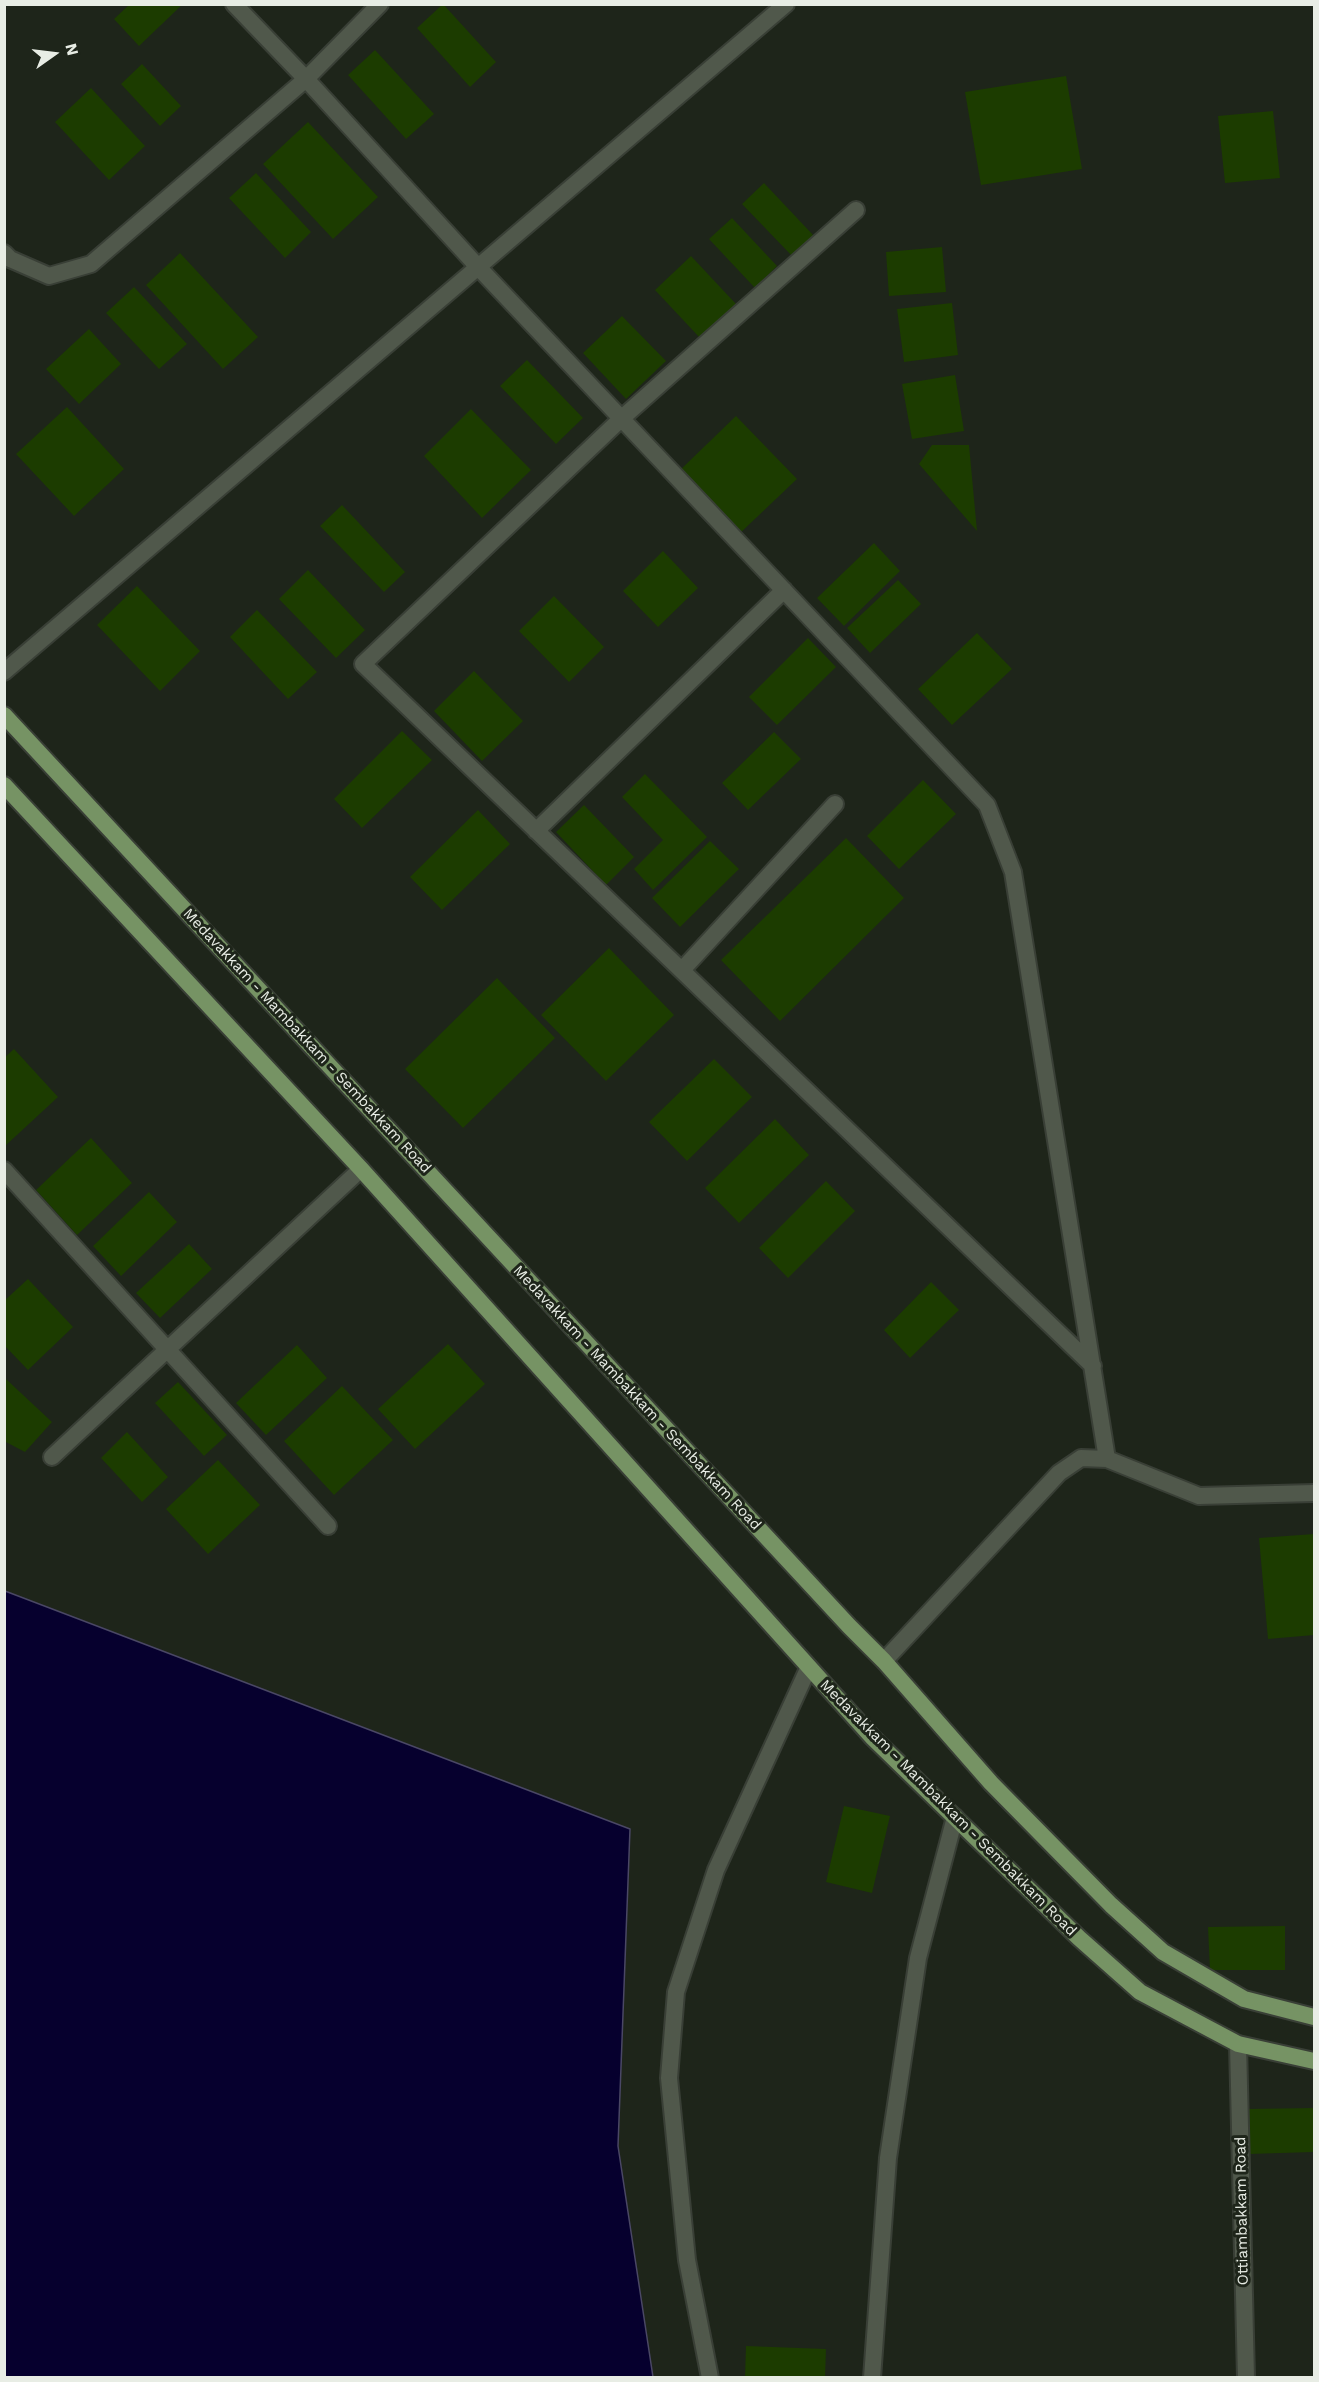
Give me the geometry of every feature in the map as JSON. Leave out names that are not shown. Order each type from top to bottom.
[{"type":"main road","name":"Medavakkam - Mambakkam - Sembakkam Road","points":[[4,715],[884,1661],[991,1783],[1111,1905],[1162,1952],[1244,1999],[1314,2017]]},
{"type":"main road","name":"Medavakkam - Mambakkam - Sembakkam Road","points":[[4,785],[361,1169],[689,1533],[808,1669],[872,1737],[1078,1938],[1140,1992],[1238,2044],[1314,2061]]},
{"type":"street","points":[[234,4],[479,268],[987,805],[1012,872],[1107,1459]]},
{"type":"street","points":[[4,252],[10,259],[49,276],[91,264],[306,80],[380,4]]},
{"type":"street","points":[[4,672],[786,4]]},
{"type":"street","points":[[856,210],[622,418],[363,664],[1092,1366]]},
{"type":"street","points":[[536,831],[784,590]]},
{"type":"street","points":[[681,970],[835,804]]},
{"type":"street","points":[[52,1457],[168,1352],[361,1169]]},
{"type":"street","points":[[4,1170],[328,1526]]},
{"type":"street","points":[[884,1661],[1059,1473],[1081,1458],[1107,1459],[1199,1496],[1314,1493]]},
{"type":"street","points":[[710,2378],[687,2260],[669,2078],[676,1992],[716,1870],[808,1669]]},
{"type":"street","points":[[872,2378],[888,2158],[918,1958],[955,1817]]},
{"type":"street","name":"Ottiambakkam Road","points":[[1238,2044],[1246,2378]]},
{"type":"shaded area","points":[[5,1591],[630,1829],[618,2146],[653,2377],[5,2377]]},
{"type":"building","points":[[130,4],[183,4],[139,46],[114,19]]},
{"type":"building","points":[[443,4],[496,62],[470,87],[417,28]]},
{"type":"building","points":[[375,50],[434,114],[406,139],[348,75]]},
{"type":"building","points":[[142,64],[181,106],[160,126],[121,84]]},
{"type":"building","points":[[1066,76],[1082,169],[981,185],[965,92]]},
{"type":"building","points":[[91,88],[145,146],[109,180],[55,122]]},
{"type":"building","points":[[1273,111],[1280,178],[1225,183],[1218,116]]},
{"type":"building","points":[[308,122],[378,197],[333,239],[263,164]]},
{"type":"building","points":[[256,173],[311,232],[285,258],[229,198]]},
{"type":"building","points":[[764,183],[814,236],[793,257],[742,204]]},
{"type":"building","points":[[732,218],[777,266],[755,288],[709,239]]},
{"type":"building","points":[[942,247],[946,292],[889,296],[886,252]]},
{"type":"building","points":[[180,253],[258,337],[223,369],[146,285]]},
{"type":"building","points":[[691,256],[736,304],[700,338],[655,290]]},
{"type":"building","points":[[134,287],[187,344],[159,369],[106,313]]},
{"type":"building","points":[[952,303],[958,355],[904,362],[897,309]]},
{"type":"building","points":[[622,316],[666,361],[626,399],[583,353]]},
{"type":"building","points":[[89,329],[121,364],[79,404],[46,369]]},
{"type":"building","points":[[527,360],[583,418],[556,444],[500,386]]},
{"type":"building","points":[[955,375],[964,431],[912,439],[902,384]]},
{"type":"building","points":[[67,407],[124,469],[74,516],[16,454]]},
{"type":"building","points":[[471,409],[531,470],[482,518],[424,456]]},
{"type":"building","points":[[736,416],[797,479],[737,536],[677,473]]},
{"type":"building","points":[[932,445],[969,445],[977,531],[919,464]]},
{"type":"building","points":[[342,505],[405,572],[384,592],[320,526]]},
{"type":"building","points":[[874,543],[900,571],[844,626],[817,598]]},
{"type":"building","points":[[663,551],[698,588],[658,627],[623,591]]},
{"type":"building","points":[[308,570],[365,630],[336,658],[279,599]]},
{"type":"building","points":[[898,580],[921,604],[870,653],[847,628]]},
{"type":"building","points":[[137,586],[200,651],[160,691],[97,625]]},
{"type":"building","points":[[554,596],[604,647],[569,682],[519,631]]},
{"type":"building","points":[[257,610],[317,672],[288,699],[230,637]]},
{"type":"building","points":[[977,633],[1012,669],[952,725],[918,689]]},
{"type":"building","points":[[808,638],[836,667],[777,725],[749,697]]},
{"type":"building","points":[[474,671],[523,721],[482,761],[434,711]]},
{"type":"building","points":[[402,731],[432,760],[362,828],[334,799]]},
{"type":"building","points":[[774,732],[801,759],[748,810],[722,783]]},
{"type":"building","points":[[645,774],[707,837],[653,890],[634,869],[663,840],[622,797]]},
{"type":"building","points":[[923,780],[956,814],[899,869],[867,836]]},
{"type":"building","points":[[584,805],[634,857],[606,885],[556,832]]},
{"type":"building","points":[[478,810],[510,844],[442,910],[410,877]]},
{"type":"building","points":[[846,838],[904,898],[780,1021],[721,960]]},
{"type":"building","points":[[710,841],[739,869],[680,927],[652,898]]},
{"type":"building","points":[[609,948],[674,1015],[606,1081],[541,1015]]},
{"type":"building","points":[[497,978],[555,1038],[463,1128],[405,1069]]},
{"type":"building","points":[[14,1049],[58,1097],[4,1147],[4,1058]]},
{"type":"building","points":[[714,1059],[752,1097],[687,1161],[649,1122]]},
{"type":"building","points":[[775,1119],[809,1155],[739,1223],[705,1188]]},
{"type":"building","points":[[91,1138],[132,1183],[77,1235],[36,1190]]},
{"type":"building","points":[[826,1181],[855,1211],[788,1278],[759,1248]]},
{"type":"building","points":[[149,1192],[177,1222],[121,1276],[93,1246]]},
{"type":"building","points":[[189,1244],[212,1269],[160,1318],[136,1293]]},
{"type":"building","points":[[28,1279],[73,1327],[28,1370],[4,1345],[4,1301]]},
{"type":"building","points":[[931,1282],[959,1310],[910,1358],[884,1330]]},
{"type":"building","points":[[448,1344],[485,1384],[415,1449],[378,1409]]},
{"type":"building","points":[[297,1345],[327,1378],[266,1435],[236,1403]]},
{"type":"building","points":[[6,1379],[52,1422],[25,1452],[4,1441]]},
{"type":"building","points":[[178,1382],[227,1435],[204,1456],[155,1403]]},
{"type":"building","points":[[342,1386],[393,1440],[334,1495],[284,1441]]},
{"type":"building","points":[[127,1432],[168,1477],[142,1502],[101,1458]]},
{"type":"building","points":[[218,1460],[260,1505],[208,1554],[166,1509]]},
{"type":"building","points":[[1314,1534],[1314,1635],[1268,1639],[1259,1538]]},
{"type":"building","points":[[844,1806],[890,1816],[872,1893],[826,1882]]},
{"type":"building","points":[[1285,1926],[1285,1970],[1210,1970],[1208,1927]]},
{"type":"building","points":[[1314,2108],[1314,2152],[1248,2154],[1246,2109]]},
{"type":"building","points":[[746,2346],[826,2349],[825,2378],[745,2378]]}]
